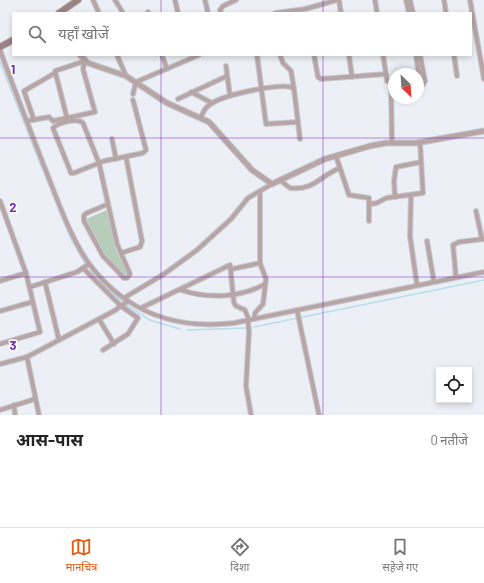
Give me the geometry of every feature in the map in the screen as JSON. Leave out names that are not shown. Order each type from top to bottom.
[{"type":"main road","points":[[60,12],[78,0]]},
{"type":"main road","points":[[0,48],[12,41]]},
{"type":"street","points":[[92,0],[98,12]]},
{"type":"street","points":[[115,0],[122,12]]},
{"type":"street","points":[[174,0],[178,12]]},
{"type":"street","points":[[205,0],[208,12]]},
{"type":"street","points":[[221,12],[220,10],[223,6],[236,0]]},
{"type":"street","points":[[290,12],[305,11],[338,0],[341,12]]},
{"type":"street","points":[[375,0],[377,12]]},
{"type":"street","points":[[406,0],[409,12]]},
{"type":"street","points":[[410,0],[413,12]]},
{"type":"street","points":[[444,0],[446,12]]},
{"type":"street","points":[[470,0],[484,79]]},
{"type":"street","points":[[0,48],[27,121],[76,240],[90,264],[107,284],[126,300],[141,308],[164,318],[186,324],[208,326],[250,320],[484,272]]},
{"type":"street","points":[[81,56],[85,61],[94,66],[126,76],[167,103],[201,117],[216,128],[252,170],[272,184]]},
{"type":"street","points":[[117,56],[126,76]]},
{"type":"street","points":[[162,56],[167,69]]},
{"type":"street","points":[[136,82],[167,69],[192,56]]},
{"type":"street","points":[[257,56],[266,124],[298,122]]},
{"type":"street","points":[[280,56],[283,63],[291,71],[300,139]]},
{"type":"street","points":[[314,56],[318,77],[321,79],[386,74]]},
{"type":"street","points":[[348,56],[352,77]]},
{"type":"street","points":[[383,56],[387,81]]},
{"type":"street","points":[[416,56],[420,81],[423,84],[425,81],[420,56]]},
{"type":"street","points":[[454,56],[457,76]]},
{"type":"street","points":[[27,121],[49,117],[53,121],[95,112],[83,69],[85,61]]},
{"type":"street","points":[[34,120],[24,91],[55,74],[58,69],[85,61]]},
{"type":"street","points":[[226,66],[230,96]]},
{"type":"street","points":[[55,74],[67,118]]},
{"type":"street","points":[[178,98],[227,76]]},
{"type":"street","points":[[133,94],[136,82]]},
{"type":"street","points":[[201,117],[205,109],[212,104],[230,96],[288,86],[294,89]]},
{"type":"street","points":[[191,92],[212,104]]},
{"type":"street","points":[[108,204],[84,215],[84,221],[103,256],[124,278],[127,278],[130,274],[121,253],[99,163],[82,121],[77,120],[60,124],[53,128],[71,173],[99,163],[143,153],[146,150],[133,100]]},
{"type":"street","points":[[391,104],[392,143]]},
{"type":"street","points":[[0,364],[27,357],[121,306],[126,300],[197,250],[231,219],[248,198],[272,184],[314,164],[377,144],[420,142],[484,131]]},
{"type":"street","points":[[112,139],[116,159]]},
{"type":"street","points":[[370,204],[377,203],[386,198],[420,194],[424,190],[420,142]]},
{"type":"street","points":[[336,156],[349,194],[354,197],[368,197],[370,204],[369,221]]},
{"type":"street","points":[[121,253],[140,247],[142,241],[126,157]]},
{"type":"street","points":[[395,197],[394,181],[396,167],[421,162]]},
{"type":"street","points":[[281,181],[290,188],[306,187],[317,183],[328,173],[340,168]]},
{"type":"street","points":[[251,415],[246,386],[250,320],[256,311],[264,304],[265,284],[264,274],[260,263],[260,191]]},
{"type":"street","points":[[410,195],[410,236],[417,285]]},
{"type":"street","points":[[0,201],[2,215],[26,273],[40,332],[0,344]]},
{"type":"street","points":[[456,277],[453,245],[459,242],[483,239],[476,211]]},
{"type":"street","points":[[427,241],[434,282]]},
{"type":"street","points":[[232,269],[260,263]]},
{"type":"street","points":[[30,287],[83,268],[90,264]]},
{"type":"street","points":[[141,308],[230,265],[232,269],[235,305],[245,310],[250,320]]},
{"type":"street","points":[[83,268],[121,306],[137,316],[138,320],[128,334],[103,350]]},
{"type":"street","points":[[0,274],[1,281],[26,273]]},
{"type":"street","points":[[45,282],[59,340]]},
{"type":"street","points":[[180,290],[201,296],[233,294],[251,291],[265,284]]},
{"type":"street","points":[[0,311],[32,302]]},
{"type":"street","points":[[297,310],[319,415]]},
{"type":"street","points":[[99,319],[114,344]]},
{"type":"street","points":[[27,357],[39,415]]},
{"type":"street","points":[[0,410],[35,399]]},
{"type":"street","points":[[14,406],[16,415]]},
{"type":"green space","points":[[107,210],[116,250],[128,274],[124,276],[106,256],[86,219]]},
{"type":"waterway","points":[[0,62],[42,168]]},
{"type":"waterway","points":[[45,175],[56,202]]},
{"type":"waterway","points":[[58,209],[71,239],[86,265]]},
{"type":"waterway","points":[[90,270],[122,302]]},
{"type":"waterway","points":[[254,327],[484,280]]},
{"type":"waterway","points":[[126,305],[150,320],[180,329]]},
{"type":"waterway","points":[[187,330],[246,328]]}]
